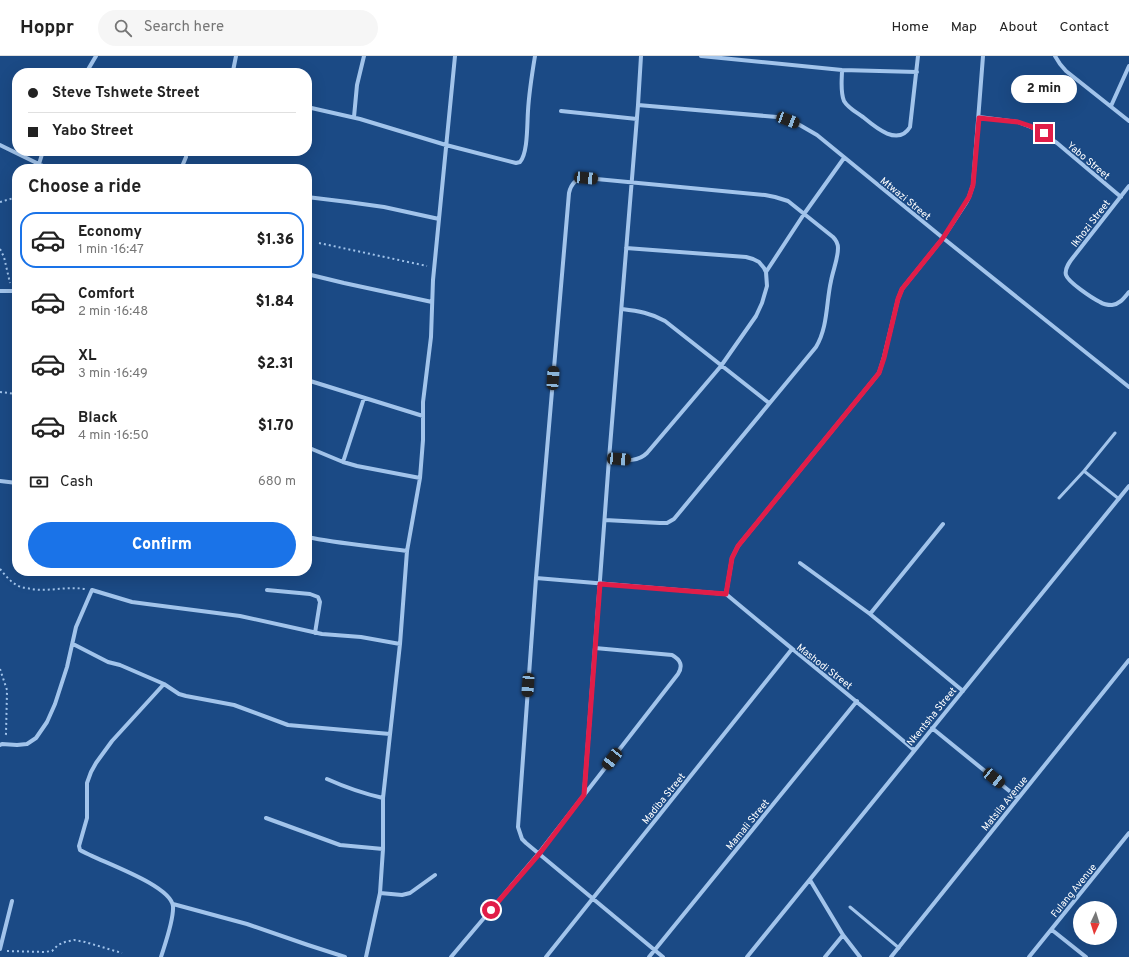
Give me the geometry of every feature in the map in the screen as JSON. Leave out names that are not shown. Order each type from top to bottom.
[{"type":"street","points":[[89,68],[96,56]]},
{"type":"street","points":[[234,68],[236,56]]},
{"type":"street","points":[[354,117],[357,85],[364,56]]},
{"type":"street","points":[[366,957],[380,893],[383,849],[382,798],[400,644],[407,551],[420,478],[423,440],[423,402],[432,337],[434,268],[455,56]]},
{"type":"street","points":[[312,109],[354,117],[446,145],[516,163],[521,161],[527,136],[528,113],[535,56]]},
{"type":"street","points":[[584,795],[641,56]]},
{"type":"street","points":[[701,56],[842,70],[917,72]]},
{"type":"street","points":[[842,70],[842,92],[846,104],[881,131],[893,135],[903,134],[907,132],[910,126],[918,56]]},
{"type":"street","points":[[536,578],[726,594],[732,558],[738,546],[879,373],[898,299],[902,289],[943,238],[972,191],[983,56]]},
{"type":"street","points":[[1055,56],[1066,71],[1129,121]]},
{"type":"street","points":[[1111,106],[1129,66]]},
{"type":"street","name":"Mtwazi Street","points":[[638,105],[765,115],[788,120],[798,124],[817,135],[1129,387]]},
{"type":"street","points":[[561,111],[637,119]]},
{"type":"street","name":"Yabo Street","points":[[979,118],[1018,122],[1036,128],[1057,143],[1121,197]]},
{"type":"street","points":[[0,145],[12,151]]},
{"type":"street","points":[[23,156],[39,164],[41,156]]},
{"type":"street","points":[[183,164],[186,157]]},
{"type":"street","points":[[766,272],[804,214],[844,158]]},
{"type":"street","points":[[605,520],[667,523],[674,519],[820,341],[824,328],[830,283],[838,252],[838,244],[833,237],[788,201],[775,197],[581,178],[575,181],[569,190],[536,578],[518,827],[522,839],[663,957]]},
{"type":"street","name":"Ikhozi Street","points":[[1129,186],[1075,255],[1067,267],[1066,272],[1068,278],[1072,282],[1098,301],[1109,305],[1116,304],[1121,301],[1129,292]]},
{"type":"street","points":[[312,198],[384,207],[439,219]]},
{"type":"street","points":[[609,459],[632,460],[644,456],[721,366],[756,316],[762,304],[767,286],[766,272],[764,268],[759,262],[746,257],[626,248]]},
{"type":"street","points":[[312,275],[432,302]]},
{"type":"street","points":[[0,290],[11,290]]},
{"type":"street","points":[[622,309],[643,312],[656,316],[665,321],[769,403]]},
{"type":"street","points":[[312,382],[423,416]]},
{"type":"street","points":[[343,462],[364,398]]},
{"type":"street","points":[[312,449],[343,462],[420,478]]},
{"type":"street","points":[[0,482],[12,483]]},
{"type":"street","name":"Nkentsha Street","points":[[746,957],[1129,486]]},
{"type":"street","points":[[870,614],[943,524]]},
{"type":"street","points":[[312,538],[407,551]]},
{"type":"street","points":[[800,563],[870,614],[963,691]]},
{"type":"street","points":[[1,744],[22,745],[32,741],[36,738],[47,722],[55,704],[73,644],[76,627],[92,590],[132,602],[240,616],[315,633],[333,636],[361,637],[400,644]]},
{"type":"street","points":[[266,590],[310,594],[318,597],[320,602],[315,633]]},
{"type":"street","name":"Mashodi Street","points":[[726,594],[857,701],[914,750]]},
{"type":"street","points":[[73,644],[108,662],[120,665],[164,684],[179,694],[234,704],[288,725],[390,734]]},
{"type":"street","points":[[451,957],[540,853],[678,674],[681,667],[680,661],[672,655],[595,648]]},
{"type":"street","name":"Madiba Street","points":[[546,957],[792,649]]},
{"type":"street","name":"Matsila Avenue","points":[[891,957],[1129,660]]},
{"type":"street","points":[[161,957],[173,911],[173,904],[168,897],[140,877],[92,857],[80,850],[79,846],[87,818],[87,783],[91,772],[104,750],[164,684]]},
{"type":"street","name":"Mamali Street","points":[[649,957],[857,701]]},
{"type":"street","points":[[932,728],[1018,798]]},
{"type":"street","points":[[327,779],[348,789],[382,798]]},
{"type":"street","points":[[266,818],[340,845],[383,849]]},
{"type":"street","name":"Fulang Avenue","points":[[1029,957],[1129,833]]},
{"type":"street","points":[[380,893],[402,895],[410,893],[435,875]]},
{"type":"street","points":[[810,880],[843,935],[860,957]]},
{"type":"street","points":[[0,949],[2,936],[12,901]]},
{"type":"street","points":[[173,904],[247,924],[346,957]]},
{"type":"street","points":[[1052,930],[1086,957]]},
{"type":"street","points":[[825,957],[843,935]]},
{"type":"lane","points":[[1059,498],[1115,433]]},
{"type":"lane","points":[[1084,470],[1119,498]]},
{"type":"lane","points":[[850,907],[899,948]]},
{"type":"path","points":[[0,202],[12,198]]},
{"type":"path","points":[[319,243],[434,268]]},
{"type":"path","points":[[0,249],[4,257],[11,290]]},
{"type":"path","points":[[0,392],[12,393]]},
{"type":"path","points":[[0,569],[9,580],[22,587],[37,590],[77,588],[92,590]]},
{"type":"path","points":[[0,669],[7,690],[6,734],[1,744]]},
{"type":"path","points":[[7,951],[52,951],[58,945],[74,940],[122,953]]},
{"type":"route","points":[[491,910],[540,853],[584,795],[600,584],[726,594],[732,558],[738,546],[879,373],[898,299],[902,289],[943,238],[972,191],[979,118],[1024,123],[1044,133]]}]
